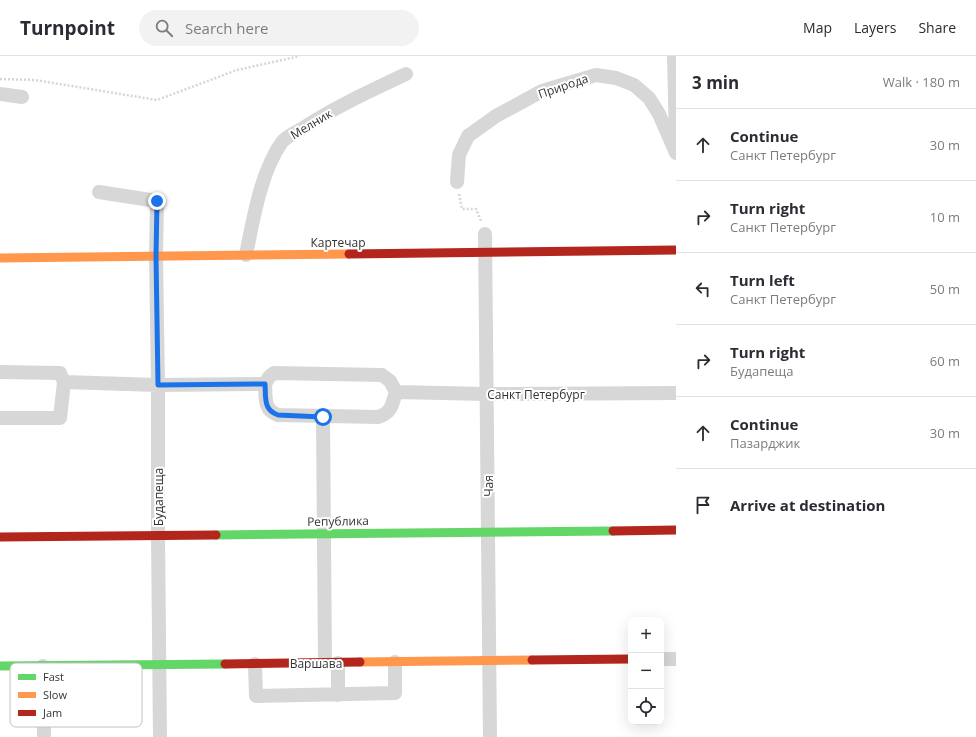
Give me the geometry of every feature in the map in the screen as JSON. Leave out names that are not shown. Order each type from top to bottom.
[{"type":"street","points":[[674,56],[676,142]]},
{"type":"street","name":"Мелник","points":[[246,255],[266,171],[283,141],[359,96],[406,74]]},
{"type":"street","name":"Природа","points":[[457,182],[459,155],[468,136],[496,116],[542,91],[596,75],[616,78],[634,85],[649,98],[659,114],[676,153]]},
{"type":"street","points":[[0,94],[22,97]]},
{"type":"street","name":"Будапеща","points":[[99,192],[157,201],[156,256],[160,737]]},
{"type":"street","name":"Чая","points":[[485,234],[490,737]]},
{"type":"street","name":"Картечар","points":[[0,258],[676,250]]},
{"type":"street","points":[[0,372],[60,373],[64,382],[60,418],[0,418]]},
{"type":"street","points":[[274,373],[382,375],[390,381],[396,392],[390,410],[386,415],[378,418],[278,415],[271,412],[267,408],[265,384],[269,377],[274,373]]},
{"type":"street","points":[[64,382],[158,385],[265,384]]},
{"type":"street","name":"Санкт Петербург","points":[[396,392],[487,394],[676,394]]},
{"type":"street","points":[[323,417],[323,533],[331,663],[338,695]]},
{"type":"street","name":"Република","points":[[0,537],[676,530]]},
{"type":"street","name":"Варшава","points":[[142,665],[628,659]]},
{"type":"street","points":[[664,659],[676,659]]},
{"type":"street","points":[[255,664],[256,696],[338,695],[395,693],[395,662]]},
{"type":"street","points":[[44,727],[44,737]]},
{"type":"path","points":[[0,79],[35,80],[157,100],[237,70],[300,56]]},
{"type":"path","points":[[457,182],[462,209],[476,209],[485,234]]},
{"type":"traffic: fast","points":[[216,535],[613,531]]},
{"type":"traffic: fast","points":[[142,665],[225,664]]},
{"type":"traffic: fast","points":[[0,666],[10,666]]},
{"type":"traffic: slow","points":[[0,258],[349,254]]},
{"type":"traffic: slow","points":[[360,662],[532,660]]},
{"type":"traffic: jam","points":[[349,254],[676,250]]},
{"type":"traffic: jam","points":[[613,531],[676,530]]},
{"type":"traffic: jam","points":[[0,537],[216,535]]},
{"type":"traffic: jam","points":[[532,660],[628,659]]},
{"type":"traffic: jam","points":[[225,664],[360,662]]},
{"type":"route","points":[[157,201],[156,256],[158,385],[265,384],[267,408],[271,412],[278,415],[323,417]]}]
